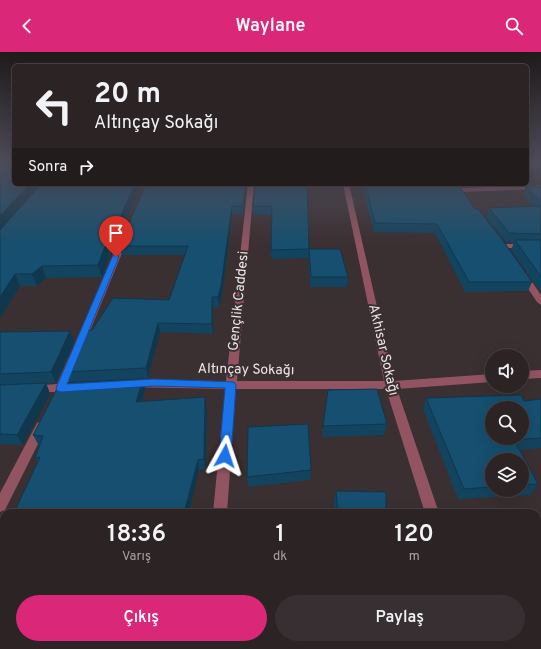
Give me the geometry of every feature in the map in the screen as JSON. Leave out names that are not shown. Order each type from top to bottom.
[{"type":"street","name":"Gençlik Caddesi","points":[[220,509],[250,190]]},
{"type":"street","name":"Akhisar Sokağı","points":[[347,190],[390,385],[431,509]]},
{"type":"street","points":[[54,402],[128,228]]},
{"type":"street","points":[[503,246],[541,246]]},
{"type":"street","points":[[520,271],[541,302]]},
{"type":"street","points":[[529,375],[541,374]]},
{"type":"street","name":"Altınçay Sokağı","points":[[123,384],[390,385],[485,378]]},
{"type":"street","points":[[23,389],[84,387]]},
{"type":"street","points":[[0,506],[46,416]]},
{"type":"building","points":[[0,190],[25,190],[0,216]]},
{"type":"building","points":[[36,190],[132,190],[108,244],[106,244],[98,265],[42,266],[32,274],[15,274],[0,297],[0,230]]},
{"type":"building","points":[[143,190],[244,190],[243,206],[232,206],[221,286],[218,297],[212,297],[212,324],[158,323],[146,368],[66,372],[84,331],[92,330],[113,298],[169,300],[188,246],[119,246]]},
{"type":"building","points":[[254,190],[307,190],[309,249],[271,250],[272,206],[253,206]]},
{"type":"building","points":[[367,190],[462,190],[475,209],[478,209],[502,239],[532,282],[469,282],[437,224],[375,223]]},
{"type":"building","points":[[530,190],[541,190],[541,202]]},
{"type":"building","points":[[541,206],[541,234],[509,233],[489,208]]},
{"type":"building","points":[[515,240],[541,240],[541,277]]},
{"type":"building","points":[[309,249],[340,249],[348,277],[311,277]]},
{"type":"building","points":[[70,331],[51,372],[0,374],[0,332]]},
{"type":"building","points":[[143,379],[136,402],[205,397],[204,459],[198,460],[185,509],[16,509],[40,457],[35,458],[43,436],[33,435],[60,383]]},
{"type":"building","points":[[46,383],[17,435],[0,434],[0,385]]},
{"type":"building","points":[[377,389],[387,424],[323,426],[328,390]]},
{"type":"building","points":[[521,395],[524,401],[485,401],[485,445],[517,445],[521,453],[485,453],[485,488],[464,489],[426,398]]},
{"type":"building","points":[[541,399],[541,438],[529,439],[529,401],[524,401]]},
{"type":"building","points":[[308,424],[311,470],[247,477],[248,427]]},
{"type":"building","points":[[529,468],[538,484],[529,485]]},
{"type":"building","points":[[336,491],[386,492],[386,509],[338,509]]},
{"type":"route","points":[[116,257],[61,388],[154,383],[231,385],[225,456]]}]
